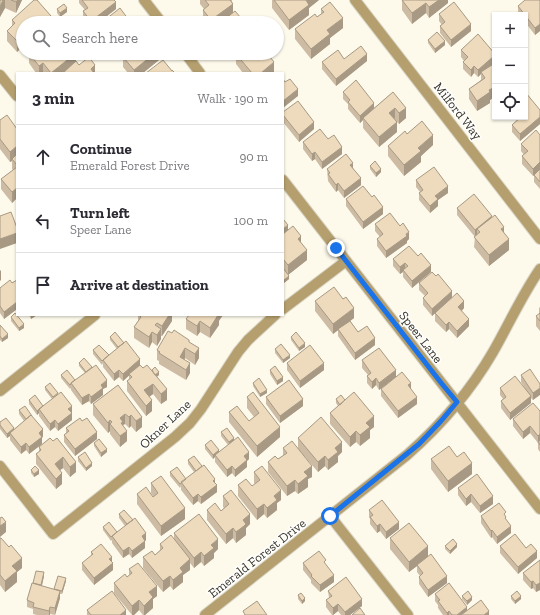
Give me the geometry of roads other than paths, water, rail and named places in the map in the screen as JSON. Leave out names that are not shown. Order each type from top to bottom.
[{"type":"street","points":[[144,0],[157,16]]},
{"type":"street","name":"Milford Way","points":[[355,0],[540,239]]},
{"type":"street","points":[[190,60],[199,72]]},
{"type":"street","points":[[0,75],[16,95]]},
{"type":"street","name":"Speer Lane","points":[[284,181],[540,509]]},
{"type":"street","points":[[284,308],[346,261]]},
{"type":"street","name":"Emerald Forest Drive","points":[[205,615],[419,444],[437,426],[457,402],[492,354],[519,303],[540,269]]},
{"type":"street","points":[[0,391],[94,316]]},
{"type":"street","name":"Okner Lane","points":[[0,466],[54,534],[175,437],[190,423],[211,396],[238,352],[248,340],[274,316]]},
{"type":"street","points":[[330,516],[408,615]]}]
